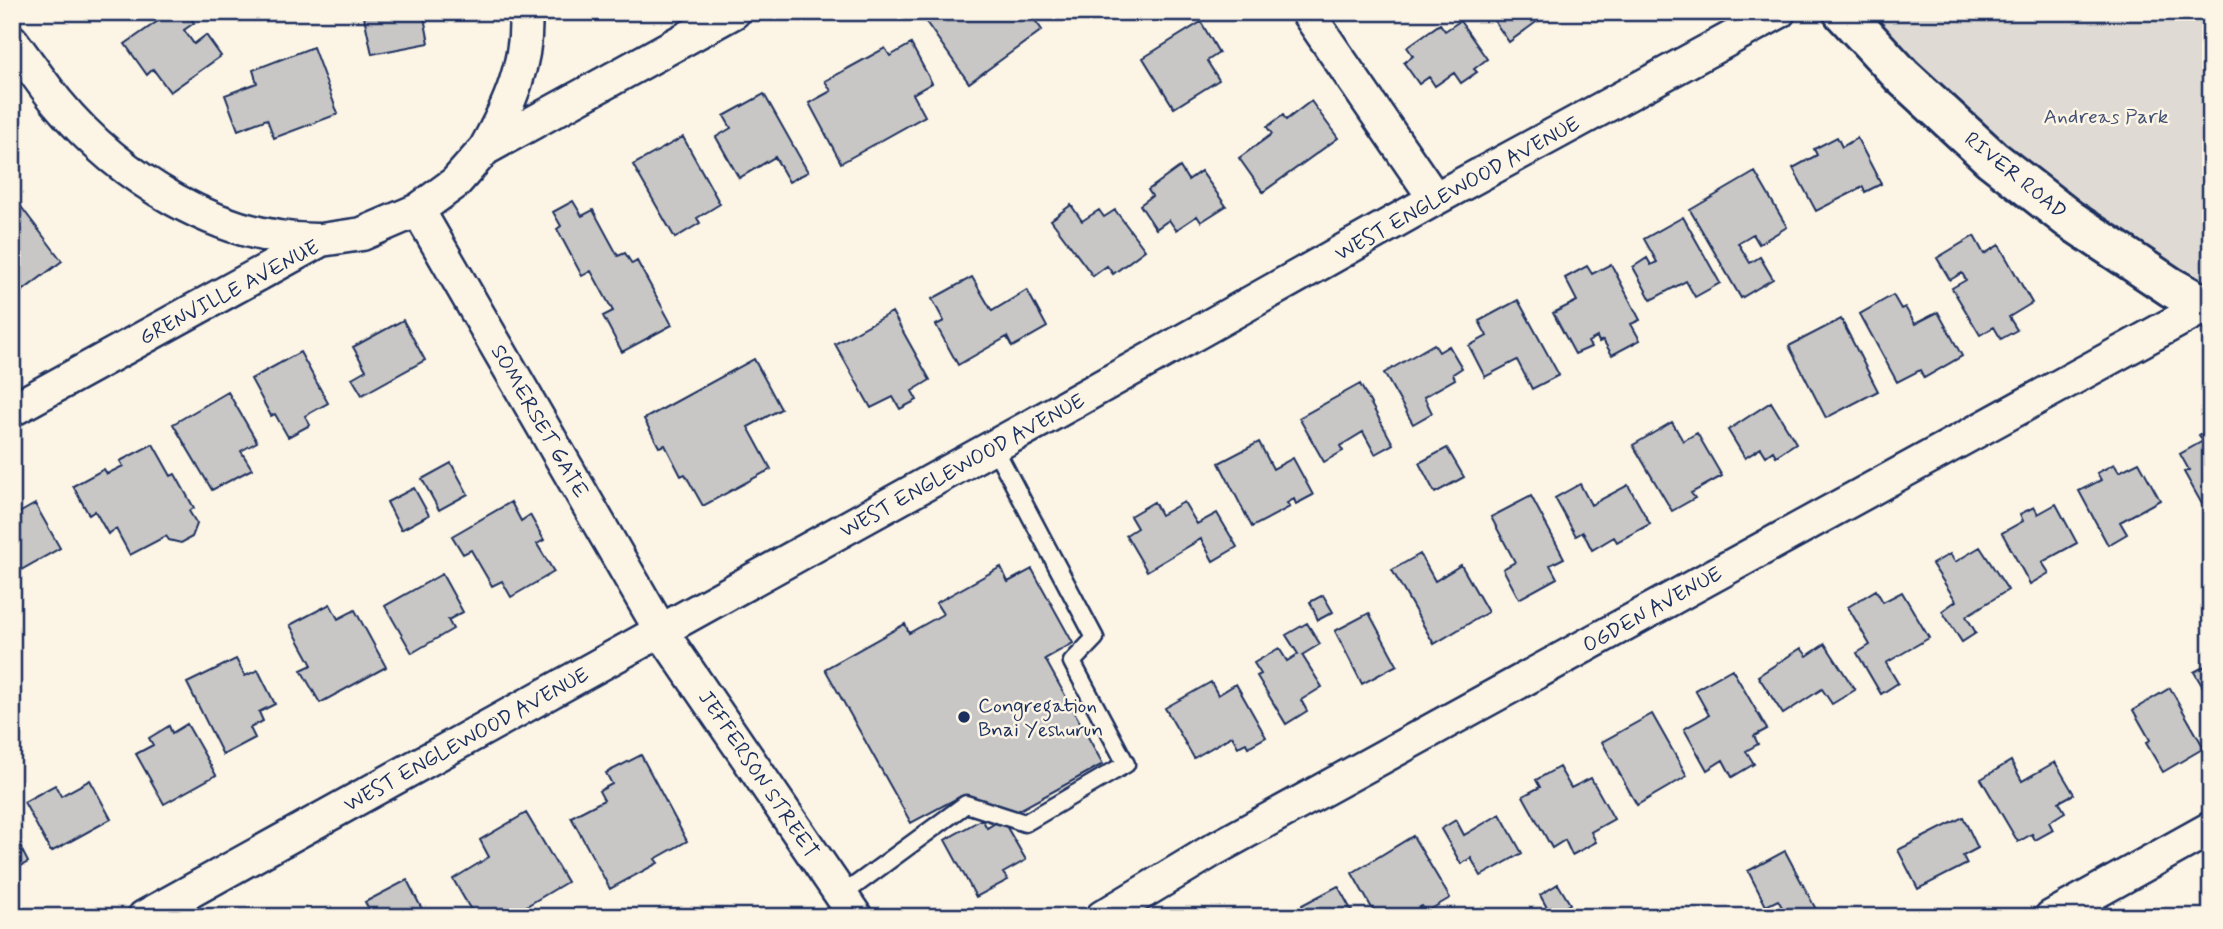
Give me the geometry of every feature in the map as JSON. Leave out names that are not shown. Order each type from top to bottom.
[{"type":"main road","name":"RIVER ROAD","points":[[1843,12],[1902,76],[1992,159],[2069,219],[2208,308]]},
{"type":"street","points":[[485,149],[506,112],[520,73],[526,27],[525,12]]},
{"type":"street","name":"GRENVILLE AVENUE","points":[[12,410],[321,240],[362,234],[418,210],[455,183],[485,149],[734,12]]},
{"type":"street","points":[[1307,12],[1435,199]]},
{"type":"street","name":"WEST ENGLEWOOD AVENUE","points":[[144,917],[994,447],[1435,199],[1779,12]]},
{"type":"street","points":[[12,41],[58,103],[92,138],[154,188],[215,220],[256,234],[297,240],[321,240]]},
{"type":"street","name":"SOMERSET GATE","points":[[418,210],[661,631]]},
{"type":"street","name":"OGDEN AVENUE","points":[[1101,917],[1225,843],[2208,308]]},
{"type":"street","name":"JEFFERSON STREET","points":[[661,631],[849,906]]},
{"type":"street","points":[[2051,917],[2211,828]]},
{"type":"lane","points":[[849,906],[966,804],[1025,823],[1126,764],[1072,662],[1095,638],[994,447]]},
{"type":"green space","name":"Andreas Park","points":[[1843,12],[2211,12],[2211,309],[2171,287]]},
{"type":"building","points":[[171,12],[187,12],[194,23],[184,30],[194,44],[206,35],[221,56],[170,92],[153,69],[147,75],[125,44]]},
{"type":"building","points":[[363,12],[423,12],[429,43],[372,54]]},
{"type":"building","points":[[933,12],[1029,12],[1042,30],[969,83],[924,19]]},
{"type":"building","points":[[1488,12],[1550,12],[1509,42]]},
{"type":"building","points":[[1460,21],[1487,59],[1474,69],[1477,72],[1461,83],[1454,73],[1435,86],[1429,77],[1419,84],[1404,63],[1413,56],[1407,47],[1440,24],[1445,31]]},
{"type":"building","points":[[1201,22],[1219,53],[1207,61],[1219,80],[1174,108],[1143,58]]},
{"type":"building","points":[[911,44],[932,83],[913,94],[925,116],[841,163],[809,103],[831,91],[825,81],[885,48],[890,56]]},
{"type":"building","points":[[313,47],[338,114],[274,138],[267,119],[238,130],[225,95],[257,83],[253,70]]},
{"type":"building","points":[[764,94],[808,172],[789,182],[775,157],[739,178],[716,137],[731,128],[724,116]]},
{"type":"building","points":[[1311,101],[1338,138],[1263,192],[1239,158],[1272,134],[1267,127],[1283,115],[1286,120]]},
{"type":"building","points":[[683,137],[720,204],[697,218],[700,223],[675,238],[633,165]]},
{"type":"building","points":[[1837,137],[1842,147],[1857,138],[1881,184],[1865,192],[1863,187],[1816,211],[1793,168],[1817,155],[1814,149]]},
{"type":"building","points":[[1180,167],[1188,180],[1201,171],[1226,206],[1201,222],[1197,216],[1176,230],[1169,220],[1156,229],[1140,205],[1152,196],[1148,190]]},
{"type":"building","points":[[1755,172],[1787,227],[1759,244],[1753,234],[1738,243],[1750,263],[1760,257],[1773,279],[1741,298],[1690,210]]},
{"type":"building","points":[[13,196],[62,261],[21,292],[12,281]]},
{"type":"building","points":[[573,201],[582,216],[593,210],[618,256],[625,253],[632,264],[637,261],[672,325],[622,352],[603,316],[613,311],[591,271],[582,276],[557,229],[561,226],[553,212]]},
{"type":"building","points":[[1071,205],[1082,221],[1099,210],[1104,217],[1115,210],[1145,250],[1113,274],[1107,266],[1093,276],[1051,220]]},
{"type":"building","points":[[1683,217],[1720,283],[1695,297],[1686,281],[1651,300],[1633,267],[1647,258],[1651,265],[1657,262],[1644,239]]},
{"type":"building","points":[[1974,236],[1984,254],[1999,245],[2032,303],[2009,317],[2017,330],[2001,339],[1994,327],[1980,335],[1952,288],[1966,280],[1962,273],[1950,280],[1937,258]]},
{"type":"building","points":[[1611,264],[1640,320],[1631,324],[1640,340],[1612,355],[1603,340],[1599,342],[1597,337],[1588,342],[1591,347],[1575,354],[1553,313],[1577,301],[1565,278],[1587,266],[1592,274]]},
{"type":"building","points":[[972,277],[992,311],[1027,290],[1047,327],[1012,347],[1007,337],[958,365],[936,325],[944,321],[932,299]]},
{"type":"building","points":[[1893,295],[1901,309],[1905,307],[1915,324],[1938,312],[1962,356],[1924,378],[1920,370],[1897,382],[1860,314]]},
{"type":"building","points":[[1518,300],[1559,375],[1532,389],[1517,360],[1485,377],[1469,346],[1487,336],[1479,321]]},
{"type":"building","points":[[892,312],[930,380],[912,391],[917,400],[900,409],[893,397],[871,408],[835,344]]},
{"type":"building","points":[[1841,319],[1878,391],[1826,418],[1789,346]]},
{"type":"building","points":[[403,320],[425,360],[362,395],[352,378],[366,370],[353,347]]},
{"type":"building","points":[[1434,344],[1439,352],[1449,346],[1462,368],[1453,374],[1455,379],[1424,397],[1432,413],[1413,424],[1384,373]]},
{"type":"building","points":[[300,352],[328,403],[305,416],[310,425],[288,437],[275,414],[271,416],[251,379]]},
{"type":"building","points":[[754,359],[781,409],[748,427],[771,469],[703,506],[685,474],[681,476],[665,445],[659,447],[644,419]]},
{"type":"building","points":[[1360,384],[1393,444],[1375,454],[1363,432],[1340,446],[1343,451],[1324,462],[1299,418]]},
{"type":"building","points":[[228,392],[257,442],[241,451],[252,469],[212,490],[173,424]]},
{"type":"building","points":[[1771,402],[1796,443],[1776,456],[1773,451],[1766,456],[1761,448],[1745,458],[1728,430]]},
{"type":"building","points":[[1672,422],[1683,441],[1697,433],[1722,476],[1691,493],[1695,498],[1672,511],[1633,445]]},
{"type":"building","points":[[2211,428],[2211,511],[2207,513],[2184,472],[2189,470],[2180,454],[2203,441],[2199,435]]},
{"type":"building","points":[[1259,442],[1273,469],[1293,458],[1313,495],[1296,504],[1294,499],[1287,503],[1290,507],[1252,527],[1219,463]]},
{"type":"building","points":[[153,444],[171,476],[175,474],[194,508],[189,511],[197,524],[192,537],[181,543],[169,540],[166,536],[130,555],[116,529],[108,534],[95,511],[89,515],[73,486],[104,469],[107,474],[123,466],[120,461]]},
{"type":"building","points":[[1447,448],[1464,477],[1435,493],[1419,463]]},
{"type":"building","points":[[2139,462],[2160,500],[2120,522],[2127,534],[2108,545],[2079,491],[2101,480],[2097,473],[2114,464],[2119,472]]},
{"type":"building","points":[[451,463],[468,494],[439,510],[422,479]]},
{"type":"building","points":[[1580,484],[1591,505],[1628,485],[1650,524],[1617,542],[1614,537],[1592,550],[1583,532],[1576,536],[1555,498]]},
{"type":"building","points":[[414,488],[429,515],[401,530],[387,502]]},
{"type":"building","points":[[1531,496],[1564,558],[1550,565],[1557,578],[1519,599],[1503,569],[1515,562],[1491,517]]},
{"type":"building","points":[[511,502],[521,521],[530,515],[544,540],[537,544],[554,572],[511,597],[502,581],[492,586],[471,550],[463,554],[452,536]]},
{"type":"building","points":[[1154,502],[1161,515],[1184,502],[1197,524],[1217,513],[1237,547],[1213,561],[1201,539],[1147,571],[1126,535],[1137,528],[1130,516]]},
{"type":"building","points":[[35,504],[60,548],[12,575],[12,517]]},
{"type":"building","points":[[2056,504],[2077,543],[2042,562],[2049,573],[2030,584],[2002,533],[2023,521],[2020,514],[2034,507],[2038,514]]},
{"type":"building","points":[[1980,547],[2008,590],[1966,616],[1976,633],[1962,642],[1942,611],[1956,601],[1932,564],[1950,554],[1955,562]]},
{"type":"building","points":[[1420,554],[1435,581],[1461,565],[1488,612],[1434,644],[1392,570]]},
{"type":"building","name":"Congregation Bnai Yeshurun","points":[[1001,567],[1008,582],[1032,569],[1073,643],[1045,659],[1103,764],[1016,812],[961,796],[911,823],[825,669],[905,624],[909,633],[943,614],[936,603]]},
{"type":"building","points":[[442,574],[463,612],[448,620],[453,629],[412,653],[385,606]]},
{"type":"building","points":[[1876,590],[1883,602],[1902,592],[1929,638],[1886,663],[1898,683],[1881,694],[1857,653],[1870,645],[1848,607]]},
{"type":"building","points":[[1323,595],[1333,612],[1318,620],[1310,602]]},
{"type":"building","points":[[330,604],[338,619],[355,610],[386,667],[320,703],[301,670],[312,665],[290,625]]},
{"type":"building","points":[[1369,613],[1397,665],[1362,684],[1335,631]]},
{"type":"building","points":[[1307,623],[1320,644],[1302,655],[1322,687],[1301,700],[1307,711],[1286,724],[1257,676],[1261,674],[1254,663],[1279,648],[1287,661],[1298,654],[1286,635]]},
{"type":"building","points":[[1825,644],[1855,690],[1832,704],[1822,689],[1783,714],[1758,676],[1801,648],[1807,656]]},
{"type":"building","points":[[236,659],[245,676],[258,670],[275,704],[259,712],[263,721],[250,728],[255,738],[223,755],[187,683]]},
{"type":"building","points":[[2211,663],[2211,701],[2194,672]]},
{"type":"building","points":[[1732,669],[1767,729],[1754,736],[1758,744],[1746,751],[1754,764],[1732,777],[1723,760],[1707,770],[1684,729],[1709,715],[1695,690]]},
{"type":"building","points":[[1211,682],[1218,695],[1236,684],[1266,737],[1248,747],[1246,743],[1238,747],[1232,736],[1194,758],[1165,708]]},
{"type":"building","points":[[2170,688],[2204,748],[2163,772],[2146,743],[2150,740],[2133,710]]},
{"type":"building","points":[[1652,714],[1687,776],[1637,805],[1602,742]]},
{"type":"building","points":[[187,724],[216,775],[164,804],[136,754],[153,745],[149,738],[169,726],[172,733]]},
{"type":"building","points":[[641,755],[687,841],[655,859],[658,863],[610,889],[571,817],[604,800],[599,791],[612,784],[606,773]]},
{"type":"building","points":[[2011,761],[2022,781],[2055,762],[2074,794],[2059,802],[2065,812],[2049,822],[2053,830],[2035,840],[2032,834],[2018,842],[1981,779]]},
{"type":"building","points":[[1559,767],[1571,788],[1591,778],[1614,819],[1591,832],[1596,842],[1572,855],[1565,840],[1552,848],[1523,796],[1540,787],[1536,780]]},
{"type":"building","points":[[90,780],[111,819],[51,852],[24,802],[55,785],[61,796]]},
{"type":"building","points":[[526,813],[567,882],[508,917],[475,917],[453,879],[489,857],[480,840]]},
{"type":"building","points":[[1500,814],[1522,853],[1481,876],[1471,858],[1461,864],[1441,829],[1456,820],[1464,835]]},
{"type":"building","points":[[1963,817],[1978,848],[1963,856],[1967,864],[1918,889],[1898,850]]},
{"type":"building","points":[[982,819],[987,828],[1002,819],[1026,860],[1003,873],[1008,880],[976,897],[945,840]]},
{"type":"building","points":[[12,831],[28,862],[12,871]]},
{"type":"building","points":[[1413,836],[1450,898],[1426,912],[1422,906],[1407,914],[1409,917],[1377,917],[1352,873]]},
{"type":"building","points":[[1785,851],[1820,917],[1785,917],[1787,916],[1778,900],[1766,906],[1748,871]]},
{"type":"building","points":[[407,880],[426,917],[373,917],[365,902]]},
{"type":"building","points":[[1558,884],[1570,904],[1551,915],[1540,895]]},
{"type":"building","points":[[1338,886],[1355,917],[1299,917],[1305,913],[1302,905]]},
{"type":"place","name":"Congregation Bnai Yeshurun","points":[[964,717]]}]
